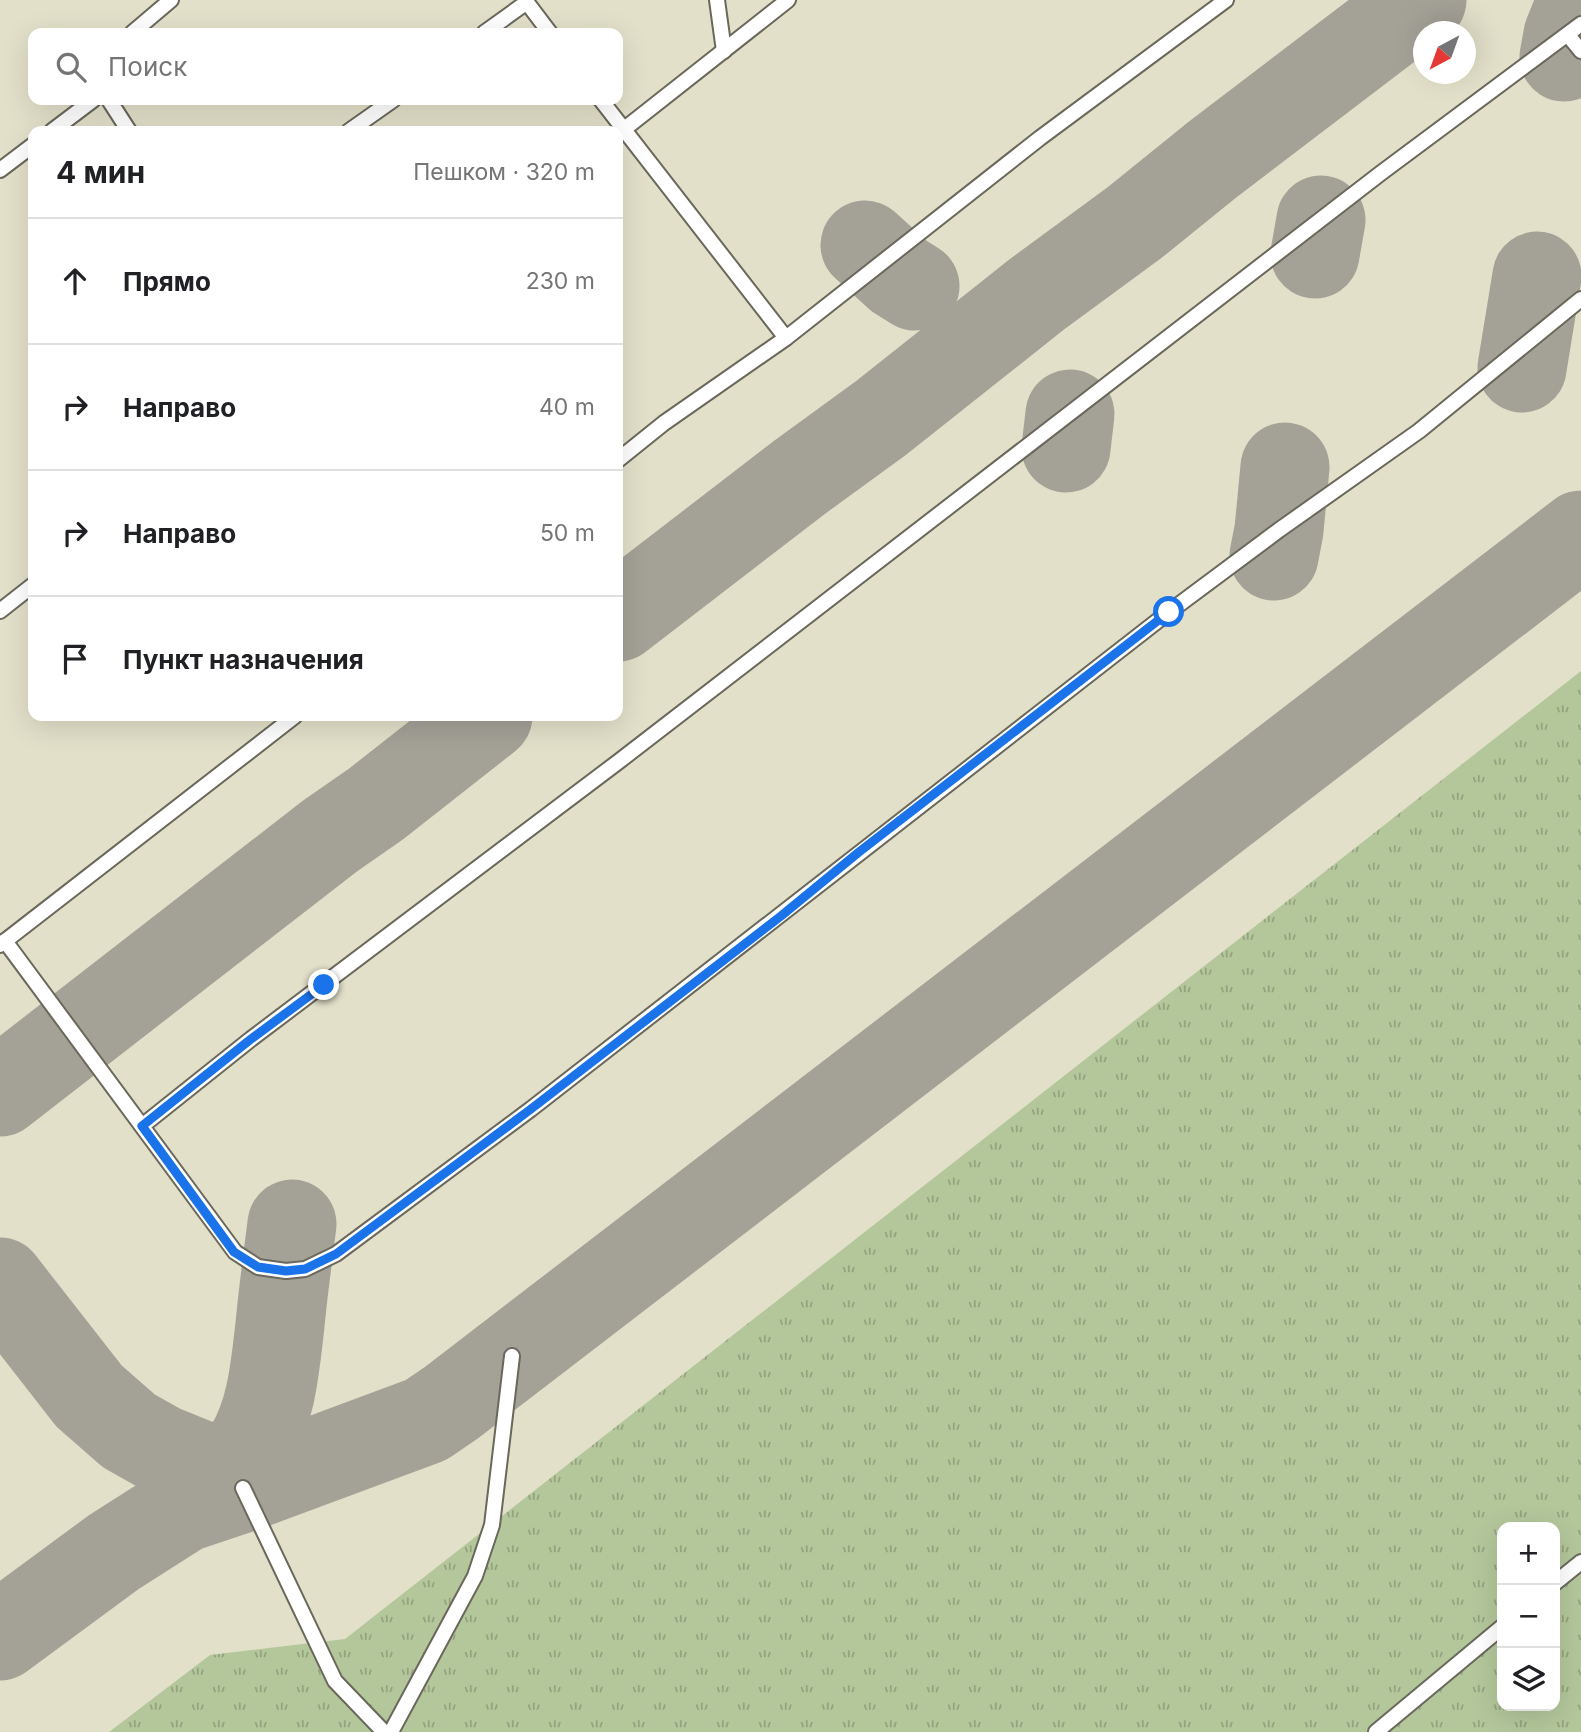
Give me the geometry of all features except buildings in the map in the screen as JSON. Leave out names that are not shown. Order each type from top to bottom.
[{"type":"lane","points":[[138,28],[171,0]]},
{"type":"lane","points":[[717,0],[724,51]]},
{"type":"lane","points":[[623,130],[788,0]]},
{"type":"lane","points":[[623,456],[664,423],[786,338],[1040,138],[1226,0]]},
{"type":"lane","points":[[491,28],[526,1],[546,28]]},
{"type":"lane","points":[[142,1126],[251,1039],[609,769],[1381,173],[1581,24]]},
{"type":"lane","points":[[1568,34],[1581,51]]},
{"type":"lane","points":[[59,126],[86,105]]},
{"type":"lane","points":[[112,105],[126,126]]},
{"type":"lane","points":[[356,126],[386,105]]},
{"type":"lane","points":[[604,105],[617,126]]},
{"type":"lane","points":[[623,134],[786,338]]},
{"type":"lane","points":[[0,170],[28,149]]},
{"type":"lane","points":[[289,721],[2,943],[234,1252],[258,1267],[286,1271],[305,1269],[336,1254],[531,1109],[1169,612],[1419,431],[1581,299]]},
{"type":"lane","points":[[0,611],[28,589]]},
{"type":"lane","points":[[391,1732],[475,1576],[492,1525],[512,1356]]},
{"type":"lane","points":[[243,1488],[335,1681],[384,1732]]},
{"type":"lane","points":[[1560,1579],[1581,1562]]},
{"type":"lane","points":[[1376,1732],[1497,1631]]},
{"type":"shaded area","points":[[0,0],[1581,0],[1581,1732],[0,1732]]},
{"type":"green space","points":[[1581,671],[1581,1732],[109,1732],[210,1655],[345,1639]]},
{"type":"taxiway","points":[[623,613],[881,418],[1036,295],[1134,223],[1422,0]]},
{"type":"taxiway","points":[[1564,57],[1568,35],[1581,3]]},
{"type":"taxiway","points":[[1315,254],[1321,220]]},
{"type":"taxiway","points":[[865,245],[899,276],[915,286]]},
{"type":"taxiway","points":[[1522,368],[1537,276]]},
{"type":"taxiway","points":[[1066,448],[1070,414]]},
{"type":"taxiway","points":[[1274,556],[1285,467]]},
{"type":"taxiway","points":[[0,1636],[114,1552],[183,1508],[426,1420],[451,1403],[1581,535]]},
{"type":"taxiway","points":[[0,1092],[482,721]]},
{"type":"taxiway","points":[[203,1501],[239,1463],[263,1420],[274,1373],[292,1224]]},
{"type":"taxiway","points":[[0,1282],[89,1396],[129,1431],[161,1449],[198,1464],[232,1471],[259,1481]]},
{"type":"route","points":[[324,985],[142,1126],[234,1252],[258,1267],[286,1271],[305,1269],[336,1254],[531,1109],[1169,612]]}]
